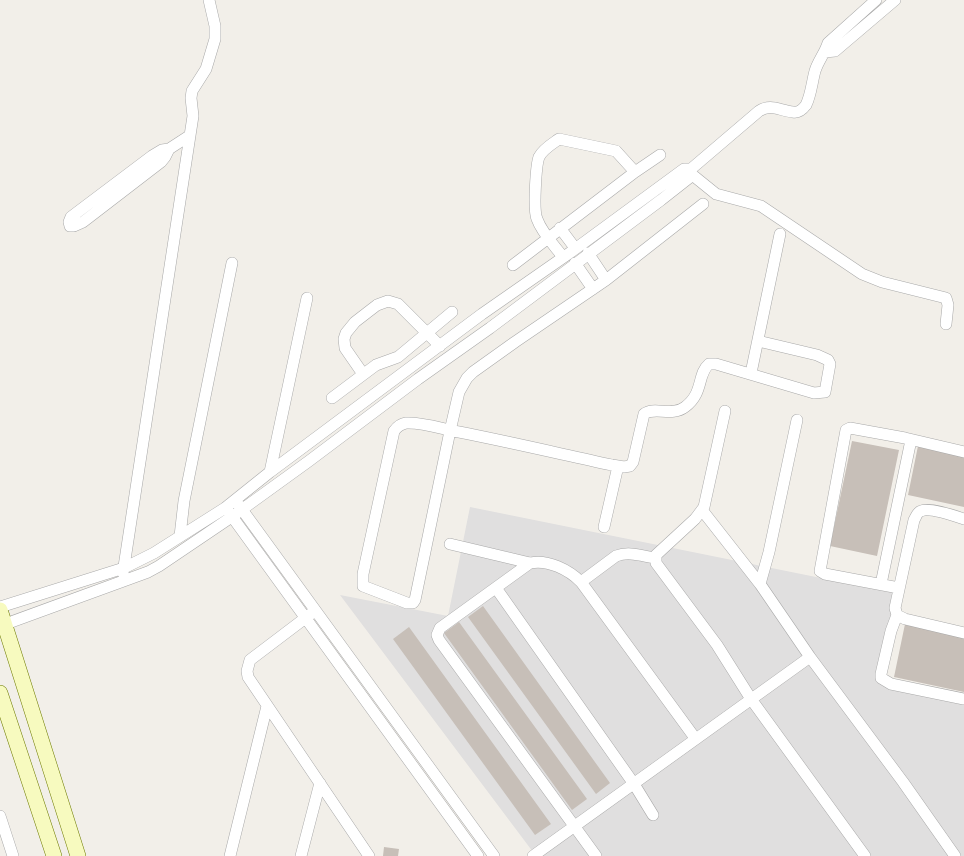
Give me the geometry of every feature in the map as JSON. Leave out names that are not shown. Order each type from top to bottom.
[{"type":"street","points":[[122,582],[136,480],[193,116],[192,91],[206,69],[215,39],[215,26],[209,0]]},
{"type":"street","points":[[2,626],[122,582],[159,566],[239,504],[309,461],[661,200],[689,178],[691,171],[762,109],[774,107],[796,112],[803,108],[807,103],[818,64],[828,43],[876,0]]},
{"type":"street","points":[[825,52],[835,51],[895,0]]},
{"type":"street","points":[[169,150],[162,150],[152,156],[71,217],[68,222],[70,226],[78,225],[90,216],[161,162],[169,150],[189,136]]},
{"type":"street","points":[[563,257],[547,238],[536,219],[538,159],[543,151],[559,139],[613,150],[620,154],[635,172]]},
{"type":"street","points":[[513,265],[660,155]]},
{"type":"street","points":[[239,504],[270,472],[482,314],[684,169],[691,171],[716,194],[761,206],[868,277],[946,298],[948,306],[946,324]]},
{"type":"street","points":[[703,204],[606,280],[467,378],[460,392],[450,431],[415,600],[413,603],[408,603],[364,588],[362,584],[363,574],[396,428],[404,423],[416,424],[450,431],[618,466],[627,467],[631,465],[641,423],[646,412],[670,413],[683,409],[696,396],[707,365],[716,364],[814,393],[824,393],[826,391],[830,364],[828,360],[817,355],[758,341]]},
{"type":"street","points":[[560,228],[575,248]]},
{"type":"street","points":[[750,373],[780,234]]},
{"type":"street","points":[[588,253],[606,280]]},
{"type":"street","points":[[180,536],[184,501],[232,263]]},
{"type":"street","points":[[574,263],[593,289]]},
{"type":"street","points":[[270,472],[307,298]]},
{"type":"street","points":[[364,374],[346,348],[344,339],[348,328],[377,305],[388,300],[398,304],[440,346]]},
{"type":"street","points":[[332,398],[376,366],[398,357],[452,312]]},
{"type":"street","points":[[482,314],[490,328]]},
{"type":"street","points":[[725,411],[709,487],[702,510],[656,555],[657,565],[717,645],[751,699],[865,856]]},
{"type":"street","points":[[760,584],[769,552],[797,420]]},
{"type":"street","points":[[899,588],[825,574],[820,569],[844,434],[849,428],[964,452]]},
{"type":"street","points":[[881,584],[911,440]]},
{"type":"street","points":[[604,527],[618,466]]},
{"type":"street","points":[[239,504],[494,856]]},
{"type":"street","points":[[702,510],[760,584],[810,657],[903,782],[955,856]]},
{"type":"street","points":[[964,519],[930,510],[923,510],[919,512],[914,520],[895,608],[897,615],[881,674],[881,678],[891,684],[964,699]]},
{"type":"street","points":[[78,856],[2,626],[0,609],[124,568],[154,553],[180,536],[229,512]]},
{"type":"street","points":[[229,512],[478,856]]},
{"type":"street","points":[[450,544],[530,563],[539,562],[560,567],[573,574],[581,582],[695,738]]},
{"type":"street","points":[[581,582],[621,554],[628,553],[655,558]]},
{"type":"street","points":[[530,563],[440,628],[439,640],[596,856]]},
{"type":"street","points":[[496,588],[654,815]]},
{"type":"street","points":[[315,610],[250,660],[247,671],[248,677],[368,856]]},
{"type":"street","points":[[897,615],[905,619],[964,633]]},
{"type":"street","points":[[533,856],[810,657]]},
{"type":"street","points":[[0,692],[54,856]]},
{"type":"street","points":[[230,856],[267,706]]},
{"type":"street","points":[[301,856],[320,783]]},
{"type":"street","points":[[0,816],[14,856]]},
{"type":"shaded area","points":[[470,507],[900,594],[881,685],[964,703],[964,856],[536,856],[340,595],[448,616]]},
{"type":"building","points":[[852,441],[899,450],[877,556],[830,546]]},
{"type":"building","points":[[918,446],[964,456],[964,507],[908,495]]},
{"type":"building","points":[[483,606],[610,783],[596,794],[468,617]]},
{"type":"building","points":[[459,622],[587,799],[572,810],[444,633]]},
{"type":"building","points":[[905,624],[964,636],[964,692],[894,677]]},
{"type":"building","points":[[409,627],[551,824],[535,835],[393,639]]},
{"type":"building","points":[[384,847],[399,849],[398,856],[383,856]]}]
